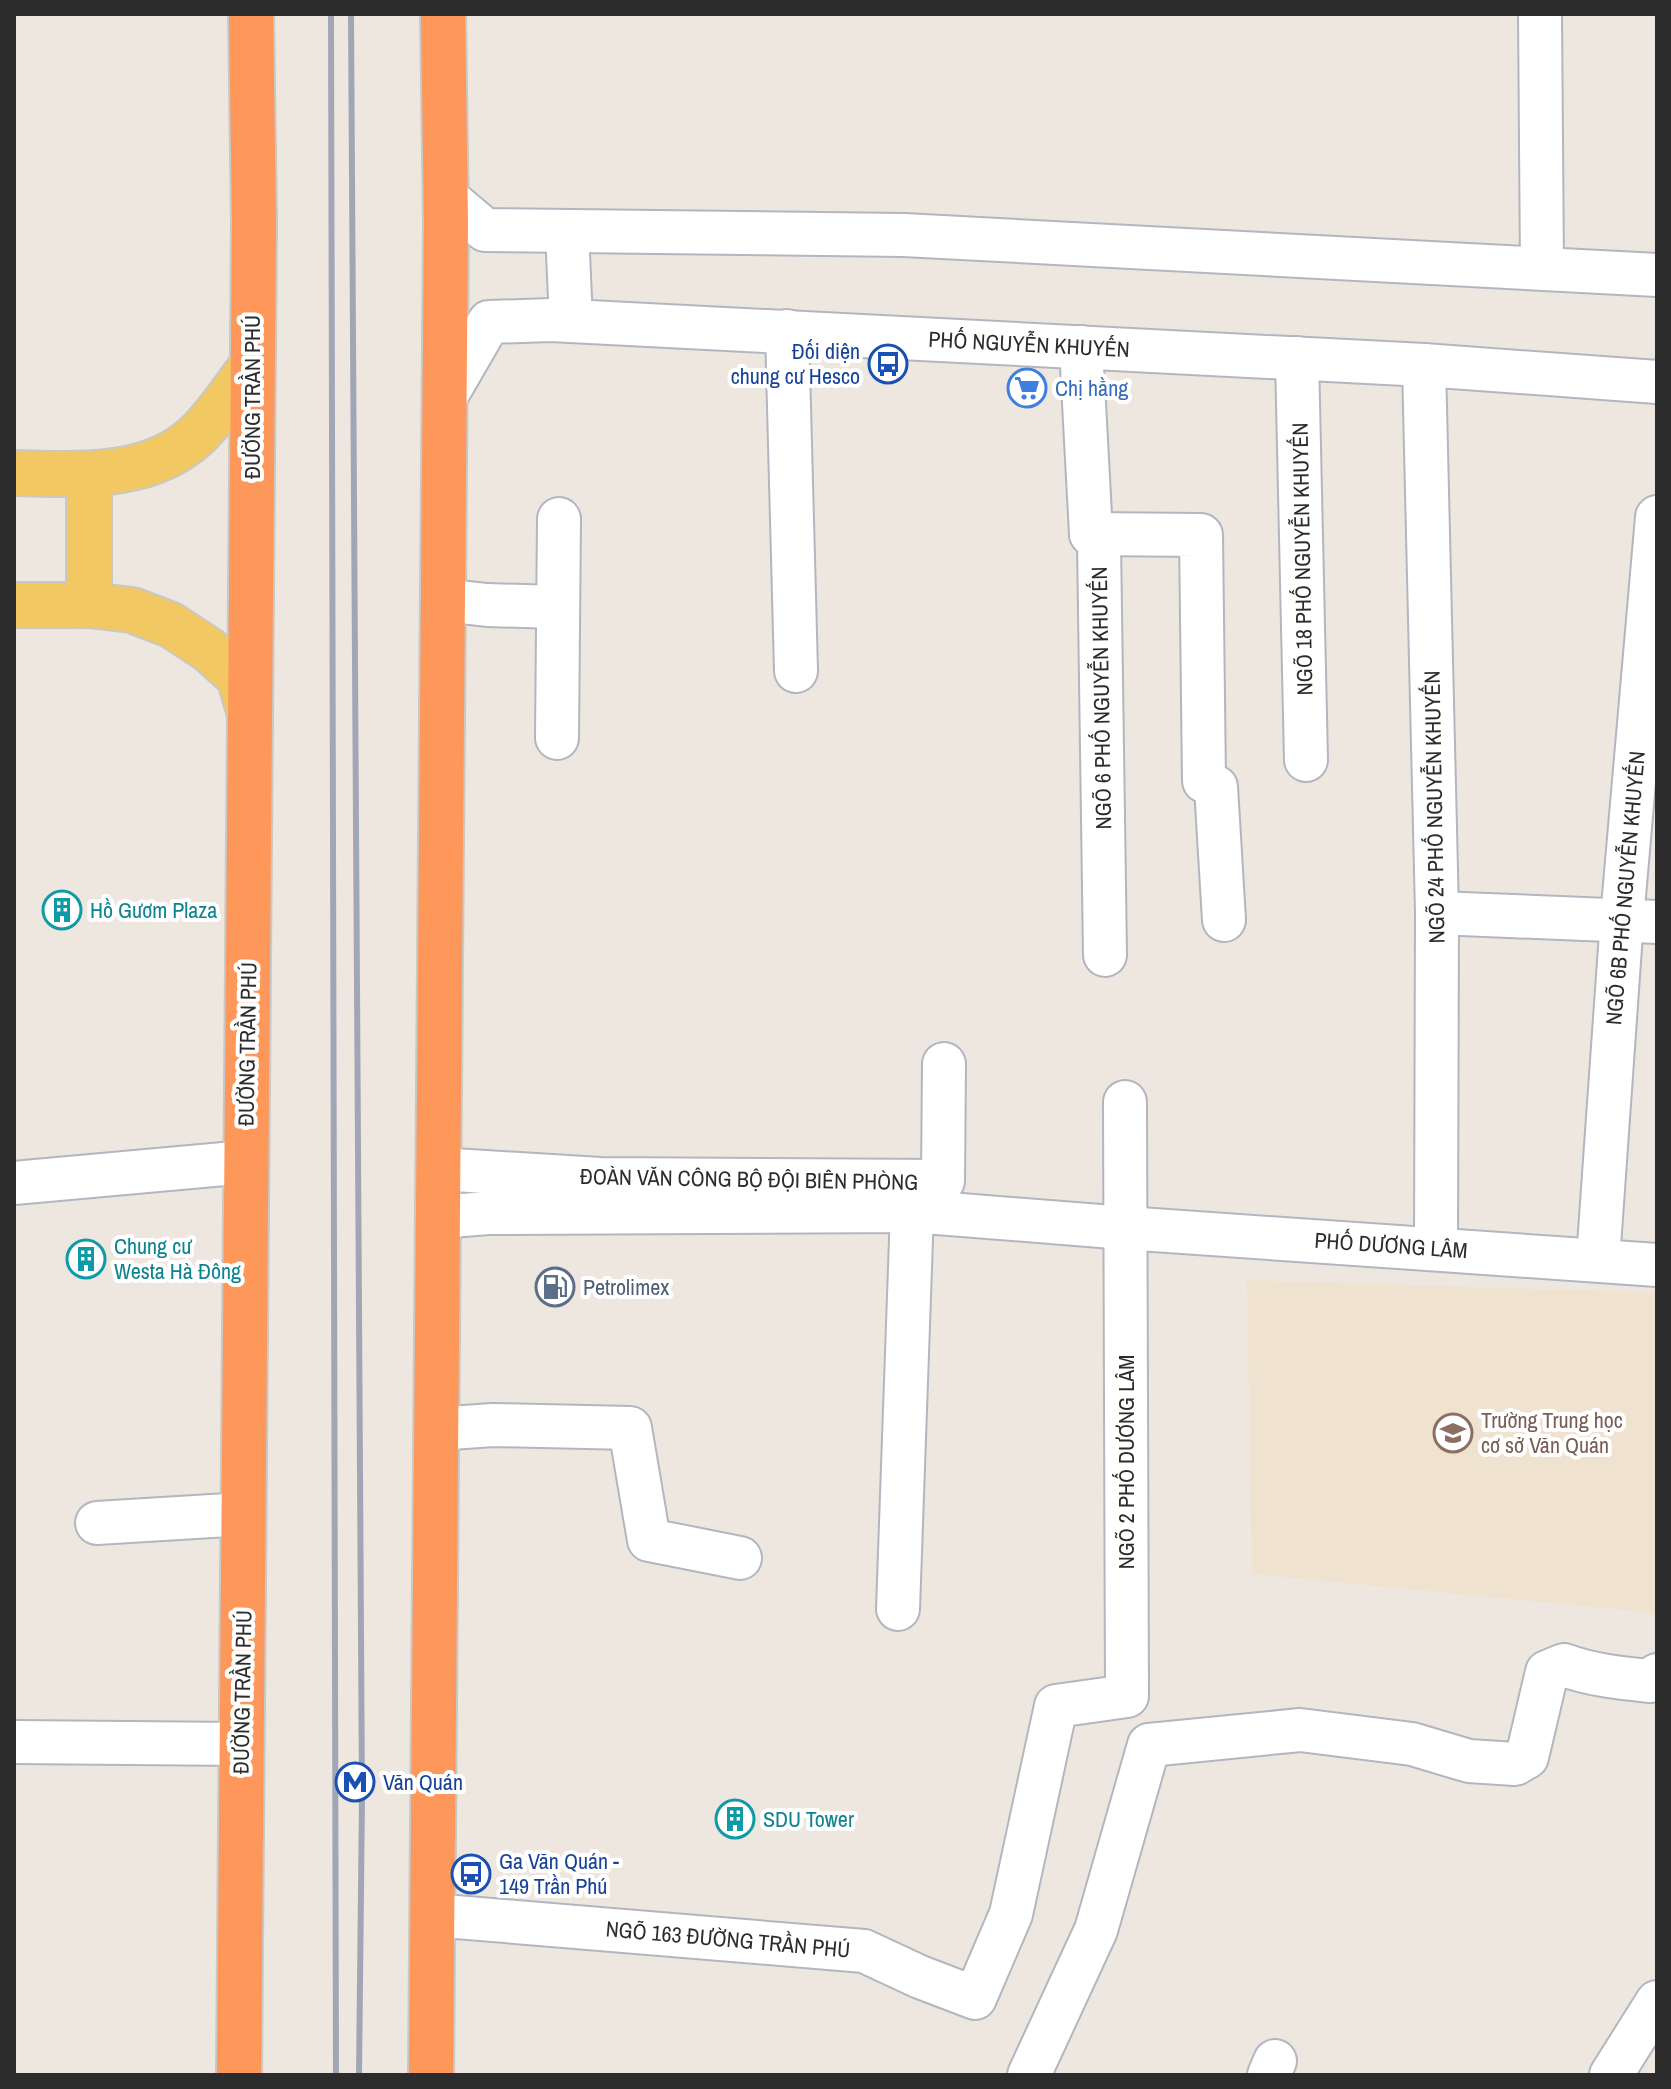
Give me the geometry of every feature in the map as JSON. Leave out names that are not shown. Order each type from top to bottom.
[{"type":"highway","name":"ĐƯỜNG TRẦN PHÚ","points":[[239,2075],[254,222],[251,14]]},
{"type":"highway","points":[[431,2075],[445,398],[443,14]]},
{"type":"main road","points":[[14,473],[89,474],[139,467],[171,453],[196,435],[251,367]]},
{"type":"main road","points":[[89,474],[89,605]]},
{"type":"main road","points":[[14,605],[89,605],[132,610],[171,625],[209,650],[239,677],[250,714]]},
{"type":"street","points":[[1540,14],[1542,268]]},
{"type":"street","points":[[446,197],[485,230],[904,235],[1657,275]]},
{"type":"street","points":[[567,231],[571,321]]},
{"type":"street","name":"PHỐ NGUYỄN KHUYẾN","points":[[445,398],[489,322],[571,321],[787,331],[1424,365],[1657,382]]},
{"type":"street","points":[[787,331],[796,671]]},
{"type":"street","name":"NGÕ 6 PHỐ NGUYỄN KHUYẾN","points":[[1081,347],[1091,534],[1099,542],[1105,955]]},
{"type":"street","name":"NGÕ 18 PHỐ NGUYỄN KHUYẾN","points":[[1297,358],[1306,760]]},
{"type":"street","name":"NGÕ 24 PHỐ NGUYỄN KHUYẾN","points":[[1424,365],[1437,913],[1436,1248]]},
{"type":"street","name":"NGÕ 6B PHỐ NGUYỄN KHUYẾN","points":[[1598,1260],[1640,921],[1657,517]]},
{"type":"street","points":[[557,738],[559,519]]},
{"type":"street","points":[[1091,534],[1201,535],[1204,781],[1216,787],[1224,920]]},
{"type":"street","points":[[443,600],[558,607]]},
{"type":"street","points":[[1437,913],[1640,921]]},
{"type":"street","name":"ĐOÀN VĂN CÔNG BỘ ĐỘI BIÊN PHÒNG","points":[[438,1169],[600,1179],[943,1181],[944,1064]]},
{"type":"street","name":"NGÕ 2 PHỐ DƯƠNG LÂM","points":[[1125,1102],[1127,1696]]},
{"type":"street","points":[[14,1183],[246,1162]]},
{"type":"street","points":[[898,1609],[912,1211]]},
{"type":"street","name":"PHỐ DƯƠNG LÂM","points":[[438,1217],[503,1213],[912,1211],[1657,1265]]},
{"type":"street","points":[[436,1429],[493,1425],[630,1428],[649,1540],[740,1558]]},
{"type":"street","points":[[97,1523],[244,1514]]},
{"type":"street","points":[[1029,2075],[1096,1930],[1149,1745],[1300,1730],[1412,1744],[1469,1761],[1515,1764],[1527,1757],[1547,1672],[1564,1665],[1583,1672],[1629,1679],[1650,1681],[1657,1675]]},
{"type":"street","name":"NGÕ 163 ĐƯỜNG TRẦN PHÚ","points":[[432,1915],[864,1951],[975,1998],[1011,1914],[1056,1706],[1127,1696]]},
{"type":"street","points":[[14,1742],[241,1744]]},
{"type":"street","points":[[1611,2075],[1657,2002]]},
{"type":"shaded area","name":"Trường Trung học cơ sở Văn Quán","points":[[1247,1280],[1657,1293],[1657,1613],[1252,1574]]},
{"type":"railway","points":[[331,14],[336,2075]]},
{"type":"railway","points":[[351,14],[362,1797],[359,2075]]},
{"type":"place","name":"Đối diện chung cư Hesco","points":[[888,364]]},
{"type":"place","name":"Chị hằng","points":[[1027,388]]},
{"type":"place","name":"Hồ Gươm Plaza","points":[[62,910]]},
{"type":"place","name":"Chung cư Westa Hà Đông","points":[[86,1259]]},
{"type":"place","name":"Petrolimex","points":[[555,1287]]},
{"type":"place","name":"Trường Trung học cơ sở Văn Quán","points":[[1453,1433]]},
{"type":"place","name":"Văn Quán","points":[[355,1782]]},
{"type":"place","name":"SDU Tower","points":[[735,1819]]},
{"type":"place","name":"Ga Văn Quán - 149 Trần Phú","points":[[471,1874]]}]
